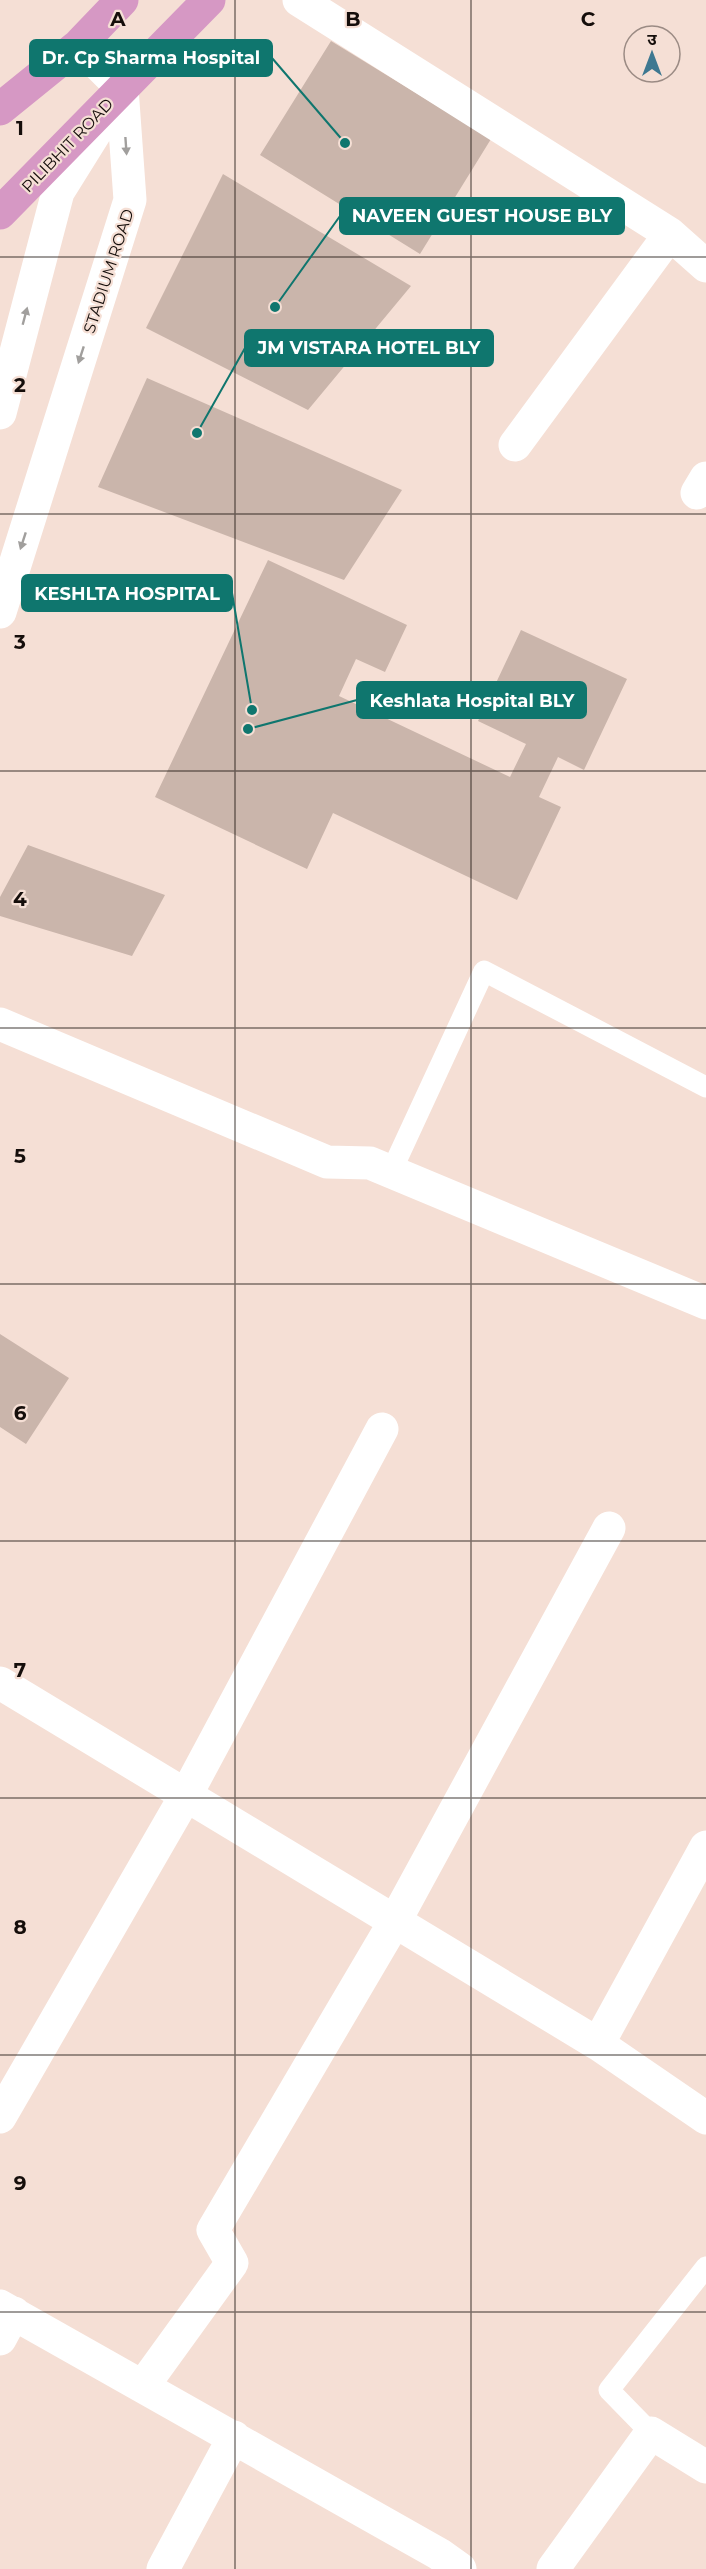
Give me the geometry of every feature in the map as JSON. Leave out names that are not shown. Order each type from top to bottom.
[{"type":"highway","points":[[0,109],[79,45],[122,0]]},
{"type":"highway","name":"PILIBHIT ROAD","points":[[0,213],[209,0]]},
{"type":"street","points":[[299,0],[670,234],[706,266]]},
{"type":"street","points":[[0,413],[58,192],[122,88],[79,45]]},
{"type":"street","name":"STADIUM ROAD","points":[[0,612],[130,200],[122,88]]},
{"type":"street","points":[[515,445],[670,234]]},
{"type":"street","points":[[0,1024],[327,1162],[370,1163],[706,1303]]},
{"type":"street","points":[[0,2117],[186,1795],[382,1429]]},
{"type":"street","points":[[143,2386],[232,2263],[213,2230],[395,1921],[609,1528]]},
{"type":"street","points":[[0,1683],[598,2044],[706,2118]]},
{"type":"street","points":[[598,2044],[706,1847]]},
{"type":"street","points":[[5,2319],[143,2386],[234,2438],[442,2564]]},
{"type":"street","points":[[553,2569],[651,2433],[706,2467]]},
{"type":"street","points":[[163,2569],[234,2438]]},
{"type":"lane","points":[[392,1172],[484,971],[706,1087]]},
{"type":"lane","points":[[651,2433],[609,2390],[706,2267]]},
{"type":"building","points":[[331,41],[491,139],[420,254],[260,155]]},
{"type":"building","points":[[223,174],[411,286],[308,410],[146,328]]},
{"type":"building","points":[[147,378],[402,490],[344,580],[98,487]]},
{"type":"building","points":[[268,560],[407,625],[385,672],[356,659],[339,696],[510,777],[526,744],[478,721],[521,630],[627,679],[584,770],[558,757],[539,797],[561,807],[517,900],[333,813],[307,869],[155,797]]},
{"type":"building","points":[[28,845],[165,895],[132,956],[0,916],[0,897]]},
{"type":"building","points":[[0,1334],[69,1378],[26,1444],[0,1427]]},
{"type":"place","name":"Dr. Cp Sharma Hospital","points":[[345,143]]},
{"type":"place","name":"NAVEEN GUEST HOUSE BLY","points":[[275,307]]},
{"type":"place","name":"JM VISTARA HOTEL BLY","points":[[197,433]]},
{"type":"place","name":"KESHLTA HOSPITAL","points":[[252,710]]},
{"type":"place","name":"Keshlata Hospital BLY","points":[[248,729]]}]
